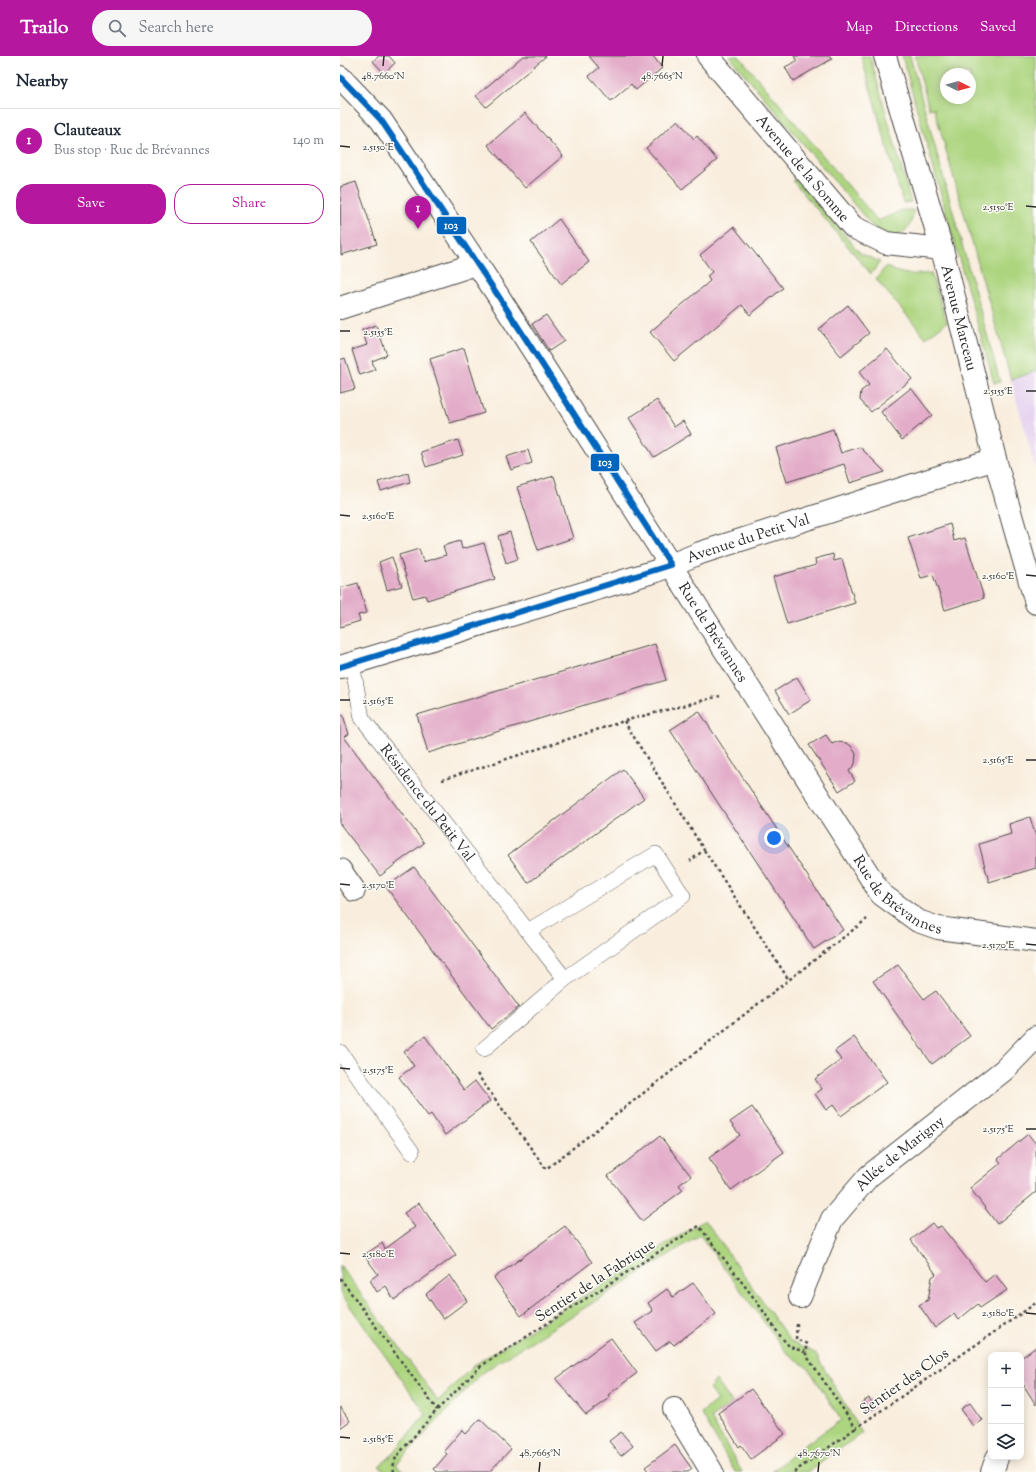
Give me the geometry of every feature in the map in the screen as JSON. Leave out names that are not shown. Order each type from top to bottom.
[{"type":"street","name":"Avenue de la Somme","points":[[708,56],[853,227],[886,243],[942,249]]},
{"type":"street","name":"Avenue Marceau","points":[[885,56],[942,249],[995,459],[1036,603]]},
{"type":"street","name":"Rue de Brévannes","points":[[340,77],[381,120],[671,565],[882,894],[918,921],[938,928],[959,932],[1036,941]]},
{"type":"street","points":[[340,308],[476,264]]},
{"type":"street","name":"Avenue du Petit Val","points":[[346,665],[629,579],[671,565],[700,553],[995,459]]},
{"type":"street","points":[[340,870],[354,890]]},
{"type":"street","name":"Allée de Marigny","points":[[800,1297],[832,1219],[869,1176],[1004,1070],[1036,1037]]},
{"type":"street","points":[[674,1409],[712,1472]]},
{"type":"lane","name":"Résidence du Petit Val","points":[[346,665],[362,718],[565,979]]},
{"type":"lane","points":[[484,1049],[565,979],[683,896],[656,854],[528,931]]},
{"type":"lane","points":[[340,1052],[412,1152]]},
{"type":"path","points":[[418,790],[444,778],[624,721],[750,688]]},
{"type":"path","points":[[624,721],[704,850],[788,980]]},
{"type":"path","points":[[671,876],[704,850]]},
{"type":"path","points":[[484,1049],[469,1062],[546,1169],[890,901]]},
{"type":"path","name":"Sentier de la Fabrique","points":[[394,1472],[393,1467],[396,1457],[437,1410],[481,1366],[699,1226],[757,1302],[781,1337],[790,1347],[805,1352]]},
{"type":"path","points":[[340,1278],[437,1410]]},
{"type":"path","name":"Sentier des Clos","points":[[796,1339],[807,1344],[805,1352],[856,1428],[1036,1303]]},
{"type":"path","points":[[794,1472],[856,1428]]},
{"type":"shaded area","points":[[1036,371],[1036,471],[1011,380]]},
{"type":"green space","points":[[729,56],[739,56],[878,221],[902,210],[913,210],[911,223],[906,230],[895,237],[873,227]]},
{"type":"green space","points":[[861,56],[870,56],[911,202],[903,203]]},
{"type":"green space","points":[[902,56],[910,56],[1000,382],[994,383]]},
{"type":"green space","points":[[915,56],[1036,56],[1036,371],[1011,380],[934,108],[929,109]]},
{"type":"green space","points":[[796,178],[860,253],[880,262],[871,274],[793,181]]},
{"type":"green space","points":[[886,266],[897,272],[908,274],[931,273],[947,322],[926,338],[876,279]]},
{"type":"green space","points":[[705,1220],[791,1342],[815,1353],[862,1433],[808,1472],[772,1472],[796,1451],[841,1420],[809,1369],[786,1352],[700,1235],[483,1372],[396,1465],[405,1471],[387,1472],[379,1466],[390,1457],[426,1414],[340,1292],[340,1265],[438,1401],[474,1365]]},
{"type":"green space","points":[[716,1380],[732,1403],[711,1418],[742,1472],[735,1472],[701,1413],[717,1400],[709,1389]]},
{"type":"building","points":[[379,56],[389,56],[395,63],[384,73],[373,61]]},
{"type":"building","points":[[523,56],[546,56],[486,107],[476,96]]},
{"type":"building","points":[[589,56],[653,56],[662,68],[636,90],[631,84],[611,101],[589,76],[599,68]]},
{"type":"building","points":[[794,56],[830,56],[832,59],[793,81],[785,67],[797,61]]},
{"type":"building","points":[[525,113],[563,156],[525,188],[488,145]]},
{"type":"building","points":[[678,120],[694,139],[697,136],[717,160],[682,189],[646,148]]},
{"type":"building","points":[[356,182],[377,244],[341,255],[340,187]]},
{"type":"building","points":[[559,219],[589,262],[561,284],[531,242]]},
{"type":"building","points":[[734,227],[783,288],[750,315],[742,305],[674,361],[650,332],[710,281],[707,276],[712,272],[700,255]]},
{"type":"building","points":[[848,305],[869,333],[841,356],[819,329]]},
{"type":"building","points":[[546,315],[564,341],[549,351],[532,324]]},
{"type":"building","points":[[376,325],[387,355],[372,361],[375,370],[360,375],[352,350],[367,345],[362,330]]},
{"type":"building","points":[[464,348],[484,413],[450,423],[430,359]]},
{"type":"building","points":[[887,349],[912,379],[871,412],[860,400],[861,391],[869,385],[859,372]]},
{"type":"building","points":[[345,358],[355,389],[340,393],[340,360]]},
{"type":"building","points":[[911,388],[932,415],[902,440],[881,412]]},
{"type":"building","points":[[657,400],[674,427],[683,421],[691,434],[654,457],[629,418]]},
{"type":"building","points":[[833,429],[841,453],[860,447],[885,472],[850,483],[844,464],[787,482],[776,448]]},
{"type":"building","points":[[458,440],[463,455],[426,467],[421,452]]},
{"type":"building","points":[[528,450],[532,463],[511,470],[506,457]]},
{"type":"building","points":[[408,473],[410,482],[381,491],[378,482]]},
{"type":"building","points":[[554,476],[573,538],[538,550],[517,487]]},
{"type":"building","points":[[950,524],[954,541],[965,538],[984,598],[945,610],[933,575],[921,578],[908,538]]},
{"type":"building","points":[[510,532],[518,559],[506,563],[498,536]]},
{"type":"building","points":[[460,541],[462,549],[484,543],[495,579],[427,600],[425,595],[413,598],[399,555],[419,549],[423,562],[446,555],[443,546]]},
{"type":"building","points":[[833,554],[834,561],[842,559],[855,603],[787,624],[773,577],[816,565],[815,559]]},
{"type":"building","points":[[392,557],[402,586],[387,590],[379,562]]},
{"type":"building","points":[[358,583],[367,613],[358,615],[360,621],[340,627],[340,588]]},
{"type":"building","points":[[655,644],[666,680],[428,753],[417,715]]},
{"type":"building","points":[[797,677],[811,700],[789,714],[775,691]]},
{"type":"building","points":[[699,711],[843,930],[814,949],[670,730]]},
{"type":"building","points":[[340,715],[343,715],[349,734],[344,737],[424,843],[380,876],[340,824]]},
{"type":"building","points":[[826,735],[832,744],[837,742],[847,743],[856,754],[855,764],[849,771],[855,781],[839,791],[809,745]]},
{"type":"building","points":[[623,769],[644,798],[528,883],[508,855]]},
{"type":"building","points":[[1030,817],[1036,837],[1036,868],[989,882],[979,844],[1011,834],[1009,824]]},
{"type":"building","points":[[414,867],[519,1007],[491,1029],[386,887]]},
{"type":"building","points":[[898,965],[924,999],[936,991],[970,1036],[932,1064],[873,981]]},
{"type":"building","points":[[425,1036],[464,1090],[475,1081],[490,1101],[445,1135],[431,1114],[428,1116],[399,1077],[414,1066],[404,1052]]},
{"type":"building","points":[[854,1037],[887,1082],[841,1116],[833,1105],[826,1110],[815,1094],[822,1089],[815,1079],[841,1060],[835,1051]]},
{"type":"building","points":[[752,1107],[784,1152],[731,1190],[709,1158],[740,1135],[730,1122]]},
{"type":"building","points":[[1028,1134],[1036,1144],[1036,1192],[997,1224],[970,1188],[1001,1163],[998,1159]]},
{"type":"building","points":[[660,1136],[691,1176],[679,1185],[683,1190],[642,1221],[608,1176]]},
{"type":"building","points":[[419,1203],[456,1255],[394,1300],[386,1286],[377,1292],[370,1280],[378,1274],[364,1255],[382,1243],[385,1249],[415,1227],[404,1213]]},
{"type":"building","points":[[932,1223],[936,1228],[941,1226],[985,1282],[995,1274],[1007,1290],[980,1308],[978,1304],[958,1320],[954,1314],[935,1328],[919,1305],[928,1300],[932,1277],[936,1274],[911,1240]]},
{"type":"building","points":[[565,1226],[592,1262],[521,1316],[494,1278]]},
{"type":"building","points":[[450,1275],[467,1301],[443,1319],[426,1294]]},
{"type":"building","points":[[693,1283],[716,1314],[674,1345],[670,1341],[656,1351],[635,1323],[653,1311],[648,1303],[667,1289],[673,1297]]},
{"type":"building","points":[[611,1338],[637,1373],[608,1395],[610,1398],[586,1415],[556,1379]]},
{"type":"building","points":[[1036,1347],[1036,1405],[1024,1386],[1024,1356]]},
{"type":"building","points":[[751,1389],[785,1434],[751,1459],[741,1445],[739,1447],[718,1413]]},
{"type":"building","points":[[869,1398],[875,1407],[867,1412],[861,1403]]},
{"type":"building","points":[[970,1403],[982,1420],[973,1426],[961,1409]]},
{"type":"building","points":[[340,1407],[350,1421],[340,1428]]},
{"type":"building","points":[[480,1419],[511,1449],[489,1472],[437,1472],[434,1469],[447,1454],[444,1451],[462,1430],[466,1434]]},
{"type":"building","points":[[621,1432],[633,1446],[621,1456],[609,1441]]},
{"type":"building","points":[[675,1445],[692,1469],[688,1472],[649,1472],[645,1467]]},
{"type":"transit line","name":"103","points":[[340,77],[381,120],[497,294],[671,565],[340,667]]},
{"type":"place","name":"Clauteaux","points":[[418,229]]}]
